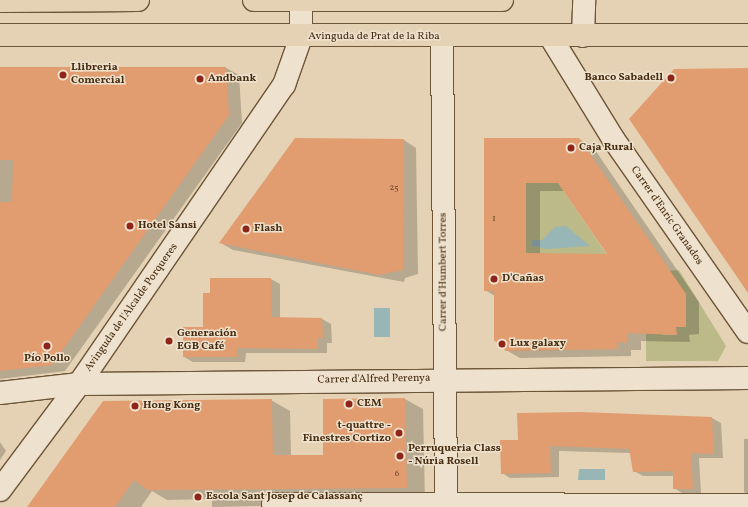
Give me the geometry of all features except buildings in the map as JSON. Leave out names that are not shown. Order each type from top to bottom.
[{"type":"main road","points":[[0,0],[138,0]]},
{"type":"main road","points":[[254,0],[502,0]]},
{"type":"main road","name":"Avinguda de Prat de la Riba","points":[[0,35],[301,37],[748,35]]},
{"type":"street","name":"Avinguda de l'Alcalde Porqueres","points":[[0,490],[79,384],[284,85],[301,37],[301,0]]},
{"type":"street","points":[[583,36],[584,0]]},
{"type":"street","name":"Carrer d'Humbert Torres","points":[[442,36],[446,506]]},
{"type":"street","name":"Carrer d'Enric Granados","points":[[550,36],[614,140],[748,332]]},
{"type":"street","name":"Carrer d'Alfred Perenya","points":[[0,393],[79,384],[445,379],[748,378]]},
{"type":"street","points":[[273,504],[446,506],[748,505]]},
{"type":"shaded area","points":[[526,183],[558,183],[621,275],[569,287],[569,350],[506,351],[494,340],[526,291]]},
{"type":"shaded area","points":[[679,270],[726,346],[718,361],[646,361],[646,298],[663,335],[676,335],[676,327],[686,327],[668,271]]},
{"type":"water","points":[[566,226],[590,246],[547,249],[532,246],[532,240],[542,240],[555,227]]},
{"type":"water","points":[[374,308],[390,308],[390,337],[374,337]]},
{"type":"water","points":[[579,469],[605,469],[605,480],[578,480]]},
{"type":"place","name":"Llibreria Comercial","points":[[63,75]]},
{"type":"place","name":"Banco Sabadell","points":[[671,78]]},
{"type":"place","name":"Andbank","points":[[200,79]]},
{"type":"place","name":"Caja Rural","points":[[571,148]]},
{"type":"place","name":"Hotel Sansi","points":[[130,226]]},
{"type":"place","name":"Flash","points":[[246,229]]},
{"type":"place","name":"D'Cañas","points":[[494,279]]},
{"type":"place","name":"Generación EGB Café","points":[[169,341]]},
{"type":"place","name":"Lux galaxy","points":[[502,344]]},
{"type":"place","name":"Pío Pollo","points":[[47,346]]},
{"type":"place","name":"CEM","points":[[349,404]]},
{"type":"place","name":"Hong Kong","points":[[135,406]]},
{"type":"place","name":"t-quattre - Finestres Cortizo","points":[[399,433]]},
{"type":"place","name":"Perruqueria Class - Núria Rosell","points":[[400,456]]},
{"type":"place","name":"Escola Sant Josep de Calassanç","points":[[198,497]]}]
